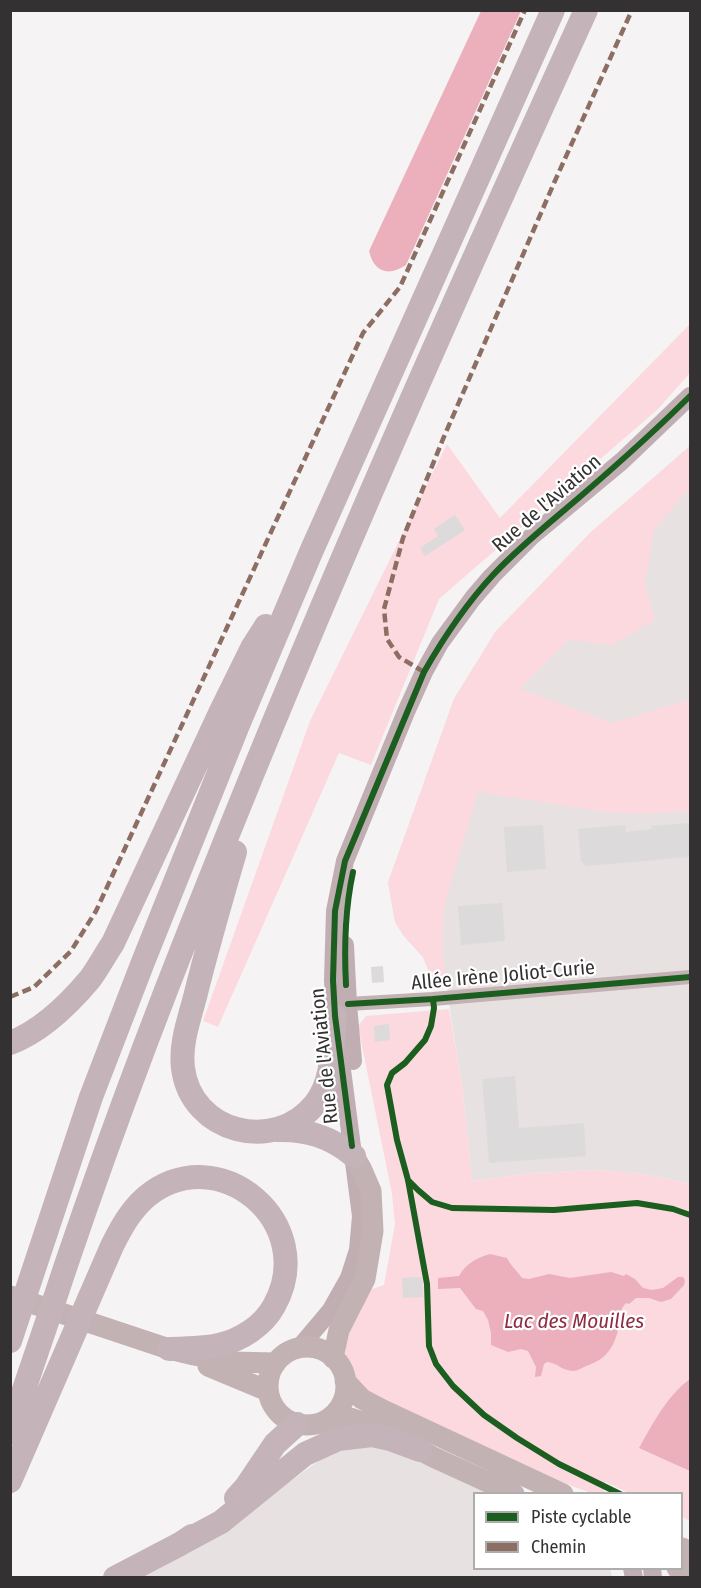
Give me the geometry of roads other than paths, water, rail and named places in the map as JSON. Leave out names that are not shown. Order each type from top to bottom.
[{"type":"highway","points":[[10,1341],[95,1087],[238,725],[311,552],[553,10]]},
{"type":"highway","points":[[10,1433],[77,1231],[119,1114],[268,734],[336,570],[586,10]]},
{"type":"highway","points":[[10,1043],[23,1038],[61,1010],[90,978],[113,943],[252,648],[311,552]]},
{"type":"highway","points":[[268,734],[183,1044],[184,1077],[198,1104],[223,1125],[240,1130],[261,1132],[296,1130],[324,1136],[354,1156]]},
{"type":"highway","points":[[277,1130],[301,1117],[321,1095],[325,1087],[342,1010]]},
{"type":"highway","points":[[10,1481],[107,1256],[125,1221],[134,1209],[148,1196],[170,1183],[208,1178],[236,1185],[251,1194],[266,1209],[281,1236],[286,1267],[277,1301],[268,1315],[255,1328],[233,1340],[203,1348],[169,1349]]},
{"type":"highway","points":[[180,1544],[223,1512],[246,1487],[275,1444],[297,1424]]},
{"type":"highway","points":[[115,1578],[221,1522],[305,1454],[338,1439],[372,1435],[420,1450]]},
{"type":"main road","points":[[354,1156],[372,1191]]},
{"type":"main road","name":"Rue de l'Aviation","points":[[333,1358],[339,1330],[365,1279],[373,1231],[372,1191]]},
{"type":"main road","points":[[10,1296],[169,1349],[268,1391]]},
{"type":"main road","points":[[299,1348],[311,1348],[323,1351],[333,1358],[343,1372],[345,1392],[343,1402],[330,1418],[320,1423],[297,1424],[278,1412],[271,1402],[268,1381],[271,1371],[283,1356],[299,1348]]},
{"type":"main road","points":[[169,1349],[231,1362],[276,1363]]},
{"type":"main road","points":[[345,1382],[362,1399],[383,1410],[559,1492]]},
{"type":"main road","points":[[330,1418],[350,1418],[376,1427],[510,1492]]},
{"type":"street","name":"Rue de l'Aviation","points":[[372,1191],[342,1010],[333,980],[334,911],[345,861],[424,672],[440,644],[473,598],[511,556],[622,460],[690,396]]},
{"type":"street","name":"Rue de l'Aviation","points":[[299,1348],[331,1310],[350,1278],[358,1250],[361,1216],[342,1010],[346,921],[351,878],[366,813]]},
{"type":"street","name":"Allée Irène Joliot-Curie","points":[[342,1010],[445,998],[690,977]]},
{"type":"water","points":[[481,11],[521,11],[406,265],[393,271],[383,270],[374,264],[369,251]]},
{"type":"water","name":"Lac des Mouilles","points":[[490,1254],[507,1258],[522,1278],[529,1279],[549,1274],[570,1278],[611,1272],[624,1276],[626,1274],[635,1279],[643,1288],[652,1290],[663,1288],[678,1277],[683,1277],[685,1280],[684,1285],[671,1299],[661,1302],[649,1298],[636,1298],[629,1304],[626,1303],[621,1311],[618,1332],[613,1344],[602,1358],[573,1371],[547,1362],[544,1364],[541,1376],[535,1377],[536,1367],[528,1351],[521,1349],[508,1352],[491,1345],[488,1320],[483,1311],[476,1309],[460,1288],[438,1289],[438,1278],[459,1276],[472,1262]]},
{"type":"water","points":[[690,1379],[690,1471],[639,1448],[667,1402]]}]
